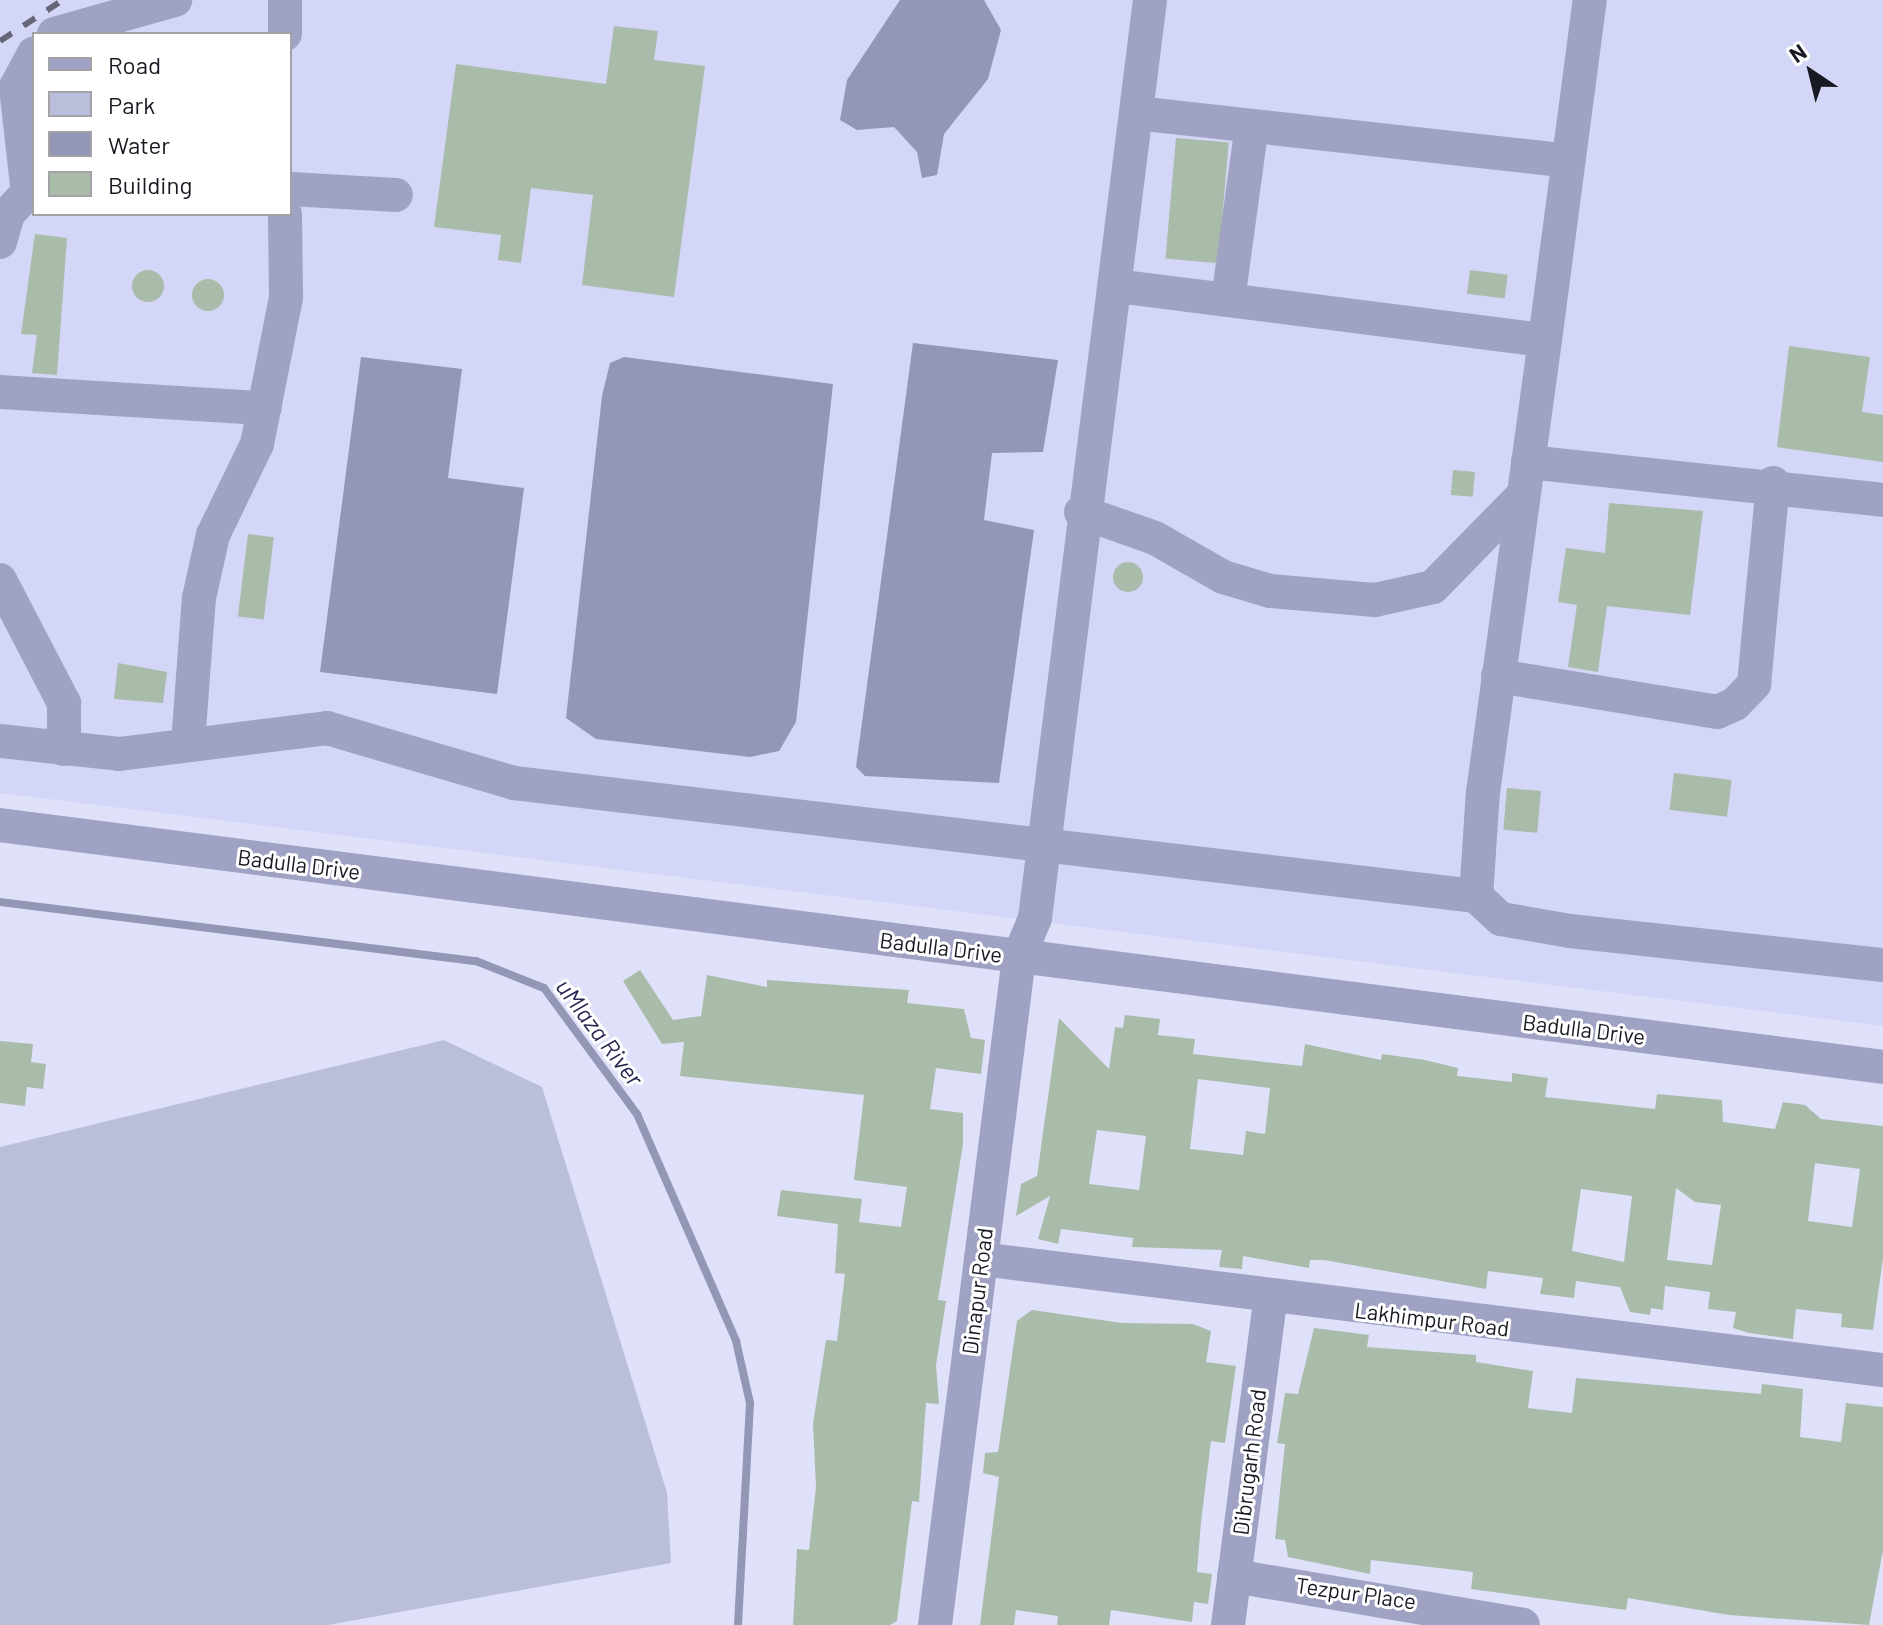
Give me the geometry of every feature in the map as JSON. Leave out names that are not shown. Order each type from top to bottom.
[{"type":"street","points":[[61,32],[175,0]]},
{"type":"street","points":[[285,0],[285,32]]},
{"type":"street","name":"Dinapur Road","points":[[935,1625],[1019,957],[1035,918],[1081,512],[1116,286],[1150,0]]},
{"type":"street","points":[[1476,896],[1498,676],[1590,0]]},
{"type":"street","points":[[0,242],[30,185],[16,87],[32,57]]},
{"type":"street","points":[[1136,113],[1251,131],[1568,161]]},
{"type":"street","points":[[1228,300],[1251,131]]},
{"type":"street","points":[[292,189],[396,195]]},
{"type":"street","points":[[188,743],[206,566],[265,408],[286,297],[285,216]]},
{"type":"street","points":[[1116,286],[1545,340]]},
{"type":"street","points":[[0,392],[265,408]]},
{"type":"street","points":[[1528,462],[1773,483],[1883,500]]},
{"type":"street","points":[[1498,676],[1717,712],[1745,698],[1754,684],[1773,483]]},
{"type":"street","points":[[1081,512],[1155,538],[1223,577],[1270,591],[1375,600],[1433,587],[1523,495]]},
{"type":"street","points":[[0,580],[64,703],[64,749]]},
{"type":"street","points":[[0,741],[119,754],[327,728],[499,781],[1476,896],[1501,919],[1570,931],[1883,965]]},
{"type":"street","name":"Badulla Drive","points":[[0,825],[1883,1067]]},
{"type":"street","name":"Lakhimpur Road","points":[[981,1259],[1270,1300],[1883,1370]]},
{"type":"street","name":"Dibrugarh Road","points":[[1228,1625],[1270,1300]]},
{"type":"street","name":"Tezpur Place","points":[[1234,1576],[1523,1625]]},
{"type":"shaded area","points":[[0,0],[1883,0],[1883,1026],[0,793]]},
{"type":"green space","points":[[444,1040],[542,1087],[667,1493],[671,1563],[328,1625],[0,1625],[0,1147]]},
{"type":"water","points":[[900,0],[984,0],[1001,30],[988,79],[944,134],[937,175],[922,178],[917,152],[894,127],[857,130],[840,120],[847,80]]},
{"type":"water","points":[[913,343],[1058,360],[1043,452],[992,453],[984,520],[1034,530],[999,783],[865,776],[856,767]]},
{"type":"water","points":[[361,357],[462,369],[448,478],[524,488],[497,694],[320,672]]},
{"type":"water","points":[[624,357],[833,384],[796,722],[779,751],[750,757],[596,739],[566,718],[602,396],[610,363]]},
{"type":"building","points":[[614,26],[658,31],[654,60],[705,66],[674,297],[582,285],[593,195],[531,188],[521,263],[498,260],[501,235],[434,227],[456,64],[606,84]]},
{"type":"building","points":[[1176,138],[1229,143],[1218,263],[1165,259]]},
{"type":"building","points":[[35,234],[67,238],[57,375],[32,373],[37,335],[21,334]]},
{"type":"building","points":[[148,270],[159,275],[164,286],[159,297],[148,302],[137,297],[132,286],[137,275]]},
{"type":"building","points":[[1470,270],[1508,275],[1505,298],[1467,294]]},
{"type":"building","points":[[208,279],[219,284],[224,295],[219,306],[208,311],[197,306],[192,295],[197,284]]},
{"type":"building","points":[[1789,346],[1870,357],[1862,412],[1883,415],[1883,462],[1777,447]]},
{"type":"building","points":[[1453,470],[1475,472],[1473,497],[1451,495]]},
{"type":"building","points":[[1609,503],[1703,511],[1690,615],[1607,606],[1598,672],[1568,667],[1577,605],[1558,602],[1566,548],[1605,553]]},
{"type":"building","points":[[248,534],[274,537],[264,620],[238,616]]},
{"type":"building","points":[[1128,562],[1139,566],[1143,577],[1139,588],[1128,592],[1117,588],[1113,577],[1117,566]]},
{"type":"building","points":[[118,663],[167,672],[163,703],[114,699]]},
{"type":"building","points":[[1674,773],[1732,780],[1727,817],[1669,810]]},
{"type":"building","points":[[1507,788],[1541,791],[1537,833],[1503,830]]},
{"type":"building","points":[[640,970],[673,1020],[701,1016],[707,975],[767,987],[767,980],[909,990],[907,1003],[964,1009],[971,1038],[985,1040],[981,1074],[936,1068],[930,1109],[963,1113],[963,1144],[938,1300],[946,1301],[936,1365],[939,1404],[926,1403],[919,1502],[912,1501],[897,1621],[890,1625],[793,1625],[797,1549],[809,1550],[816,1487],[813,1424],[826,1340],[837,1341],[845,1274],[835,1273],[838,1224],[777,1216],[781,1190],[862,1199],[859,1222],[901,1227],[907,1187],[854,1180],[864,1095],[680,1076],[684,1042],[662,1044],[623,981]]},
{"type":"building","points":[[1125,1015],[1160,1019],[1158,1035],[1195,1039],[1193,1054],[1302,1066],[1305,1044],[1381,1060],[1382,1054],[1425,1060],[1458,1068],[1457,1076],[1512,1082],[1512,1073],[1548,1078],[1545,1097],[1655,1109],[1657,1094],[1722,1100],[1723,1122],[1775,1129],[1783,1102],[1805,1105],[1821,1119],[1883,1126],[1883,1258],[1873,1330],[1841,1327],[1842,1314],[1796,1309],[1793,1339],[1749,1333],[1733,1328],[1736,1312],[1708,1309],[1710,1292],[1665,1286],[1663,1310],[1651,1308],[1650,1315],[1630,1312],[1620,1287],[1576,1281],[1574,1298],[1540,1294],[1543,1278],[1488,1271],[1486,1289],[1324,1260],[1310,1260],[1309,1268],[1243,1256],[1242,1269],[1219,1267],[1222,1250],[1132,1247],[1133,1238],[1061,1229],[1058,1244],[1038,1239],[1050,1196],[1016,1216],[1021,1184],[1037,1176],[1059,1018],[1109,1069],[1115,1027],[1123,1028]],"holes":[[[1198,1079],[1270,1088],[1265,1134],[1246,1131],[1243,1155],[1190,1149]],[[1097,1130],[1146,1136],[1139,1190],[1089,1184]],[[1815,1163],[1860,1169],[1852,1227],[1808,1221]],[[1676,1188],[1695,1202],[1721,1205],[1712,1265],[1667,1260]],[[1581,1189],[1632,1196],[1624,1262],[1572,1251]]]},
{"type":"building","points":[[0,1041],[33,1044],[31,1062],[46,1064],[43,1089],[27,1087],[25,1106],[0,1103]]},
{"type":"building","points":[[1032,1310],[1122,1323],[1193,1324],[1211,1331],[1206,1362],[1236,1366],[1225,1443],[1211,1441],[1201,1522],[1197,1572],[1212,1574],[1208,1604],[1194,1602],[1192,1622],[1111,1610],[1109,1625],[1057,1625],[1058,1616],[1016,1610],[1014,1625],[980,1625],[999,1477],[983,1473],[985,1453],[998,1452],[1017,1321]]},
{"type":"building","points":[[1314,1328],[1369,1335],[1367,1347],[1476,1355],[1476,1362],[1533,1371],[1528,1408],[1572,1413],[1576,1378],[1761,1394],[1762,1384],[1803,1389],[1800,1437],[1841,1442],[1846,1403],[1883,1407],[1883,1550],[1869,1625],[1729,1615],[1628,1598],[1626,1610],[1471,1589],[1473,1572],[1371,1560],[1370,1574],[1288,1557],[1285,1540],[1275,1539],[1285,1444],[1277,1443],[1285,1393],[1298,1394]]},
{"type":"waterway","name":"uMlaza River","points":[[0,902],[476,961],[544,988],[637,1114],[736,1341],[750,1403],[738,1625]]},
{"type":"railway","points":[[0,41],[63,0]]}]
